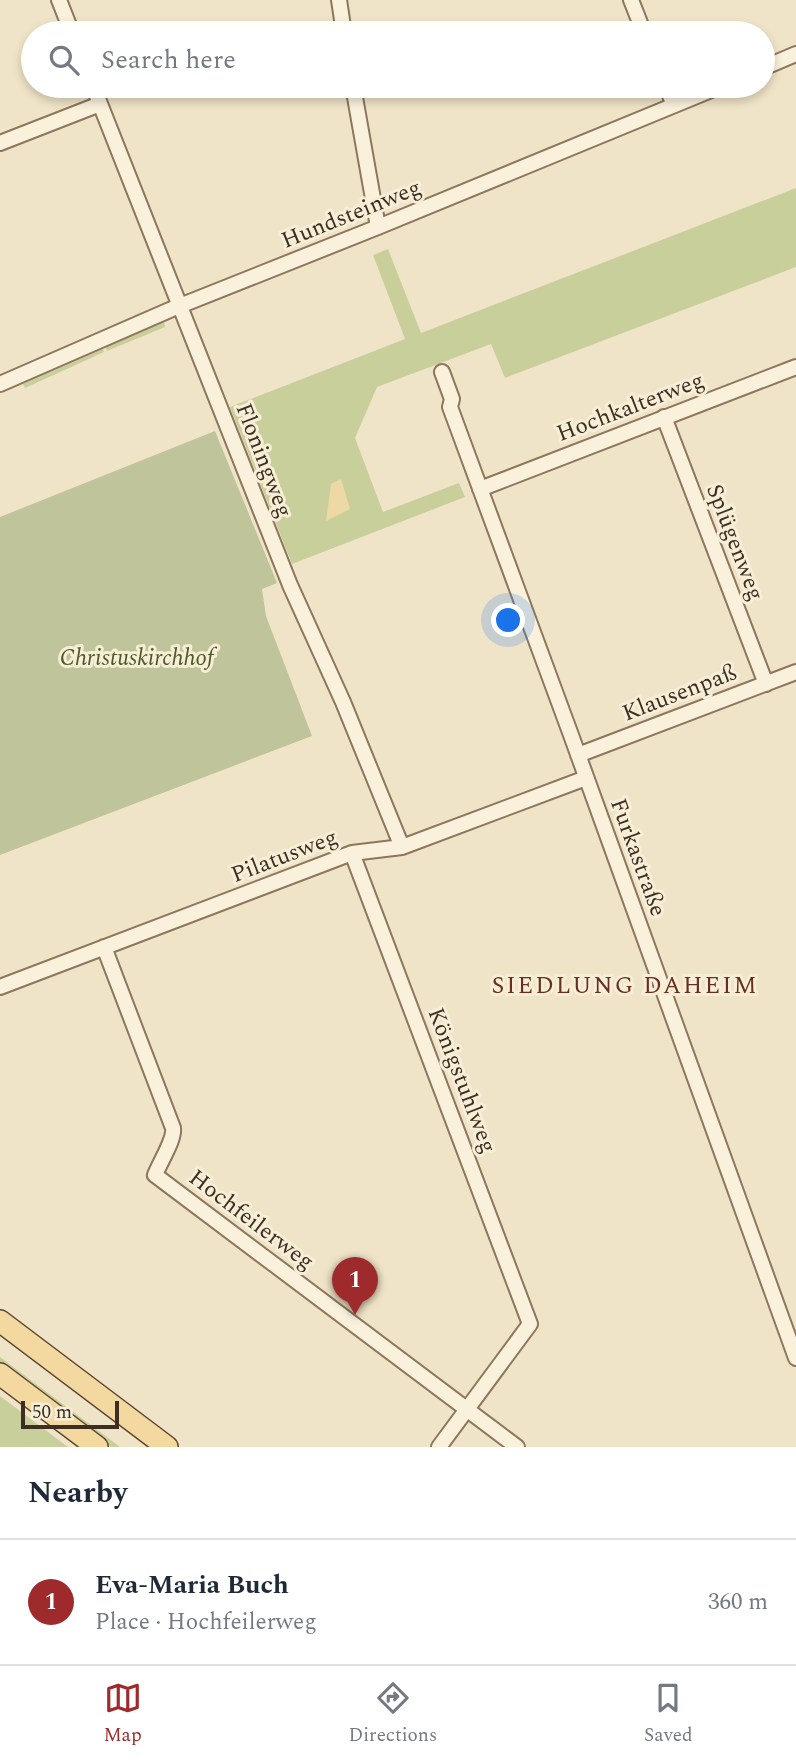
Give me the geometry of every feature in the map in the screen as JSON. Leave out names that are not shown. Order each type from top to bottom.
[{"type":"main road","points":[[0,1321],[167,1447]]},
{"type":"main road","points":[[0,1374],[97,1447]]},
{"type":"street","points":[[59,0],[67,21]]},
{"type":"street","points":[[339,0],[342,21]]},
{"type":"street","points":[[631,0],[639,21]]},
{"type":"street","points":[[775,63],[796,54]]},
{"type":"street","name":"Floningweg","points":[[98,98],[290,585],[343,702],[402,847]]},
{"type":"street","points":[[355,98],[377,227]]},
{"type":"street","points":[[671,98],[674,105]]},
{"type":"street","name":"Hundsteinweg","points":[[0,384],[178,306],[691,98]]},
{"type":"street","points":[[0,143],[100,104]]},
{"type":"street","name":"Hochkalterweg","points":[[480,489],[796,367]]},
{"type":"street","name":"Furkastraße","points":[[442,372],[452,399],[450,407],[579,755],[796,1358]]},
{"type":"street","name":"Splügenweg","points":[[664,417],[766,684]]},
{"type":"street","name":"Klausenpaß","points":[[579,755],[796,672]]},
{"type":"street","name":"Pilatusweg","points":[[0,987],[352,853],[402,847],[586,778]]},
{"type":"street","name":"Königstuhlweg","points":[[352,853],[530,1324],[467,1409]]},
{"type":"street","name":"Hochfeilerweg","points":[[104,947],[173,1128],[172,1140],[163,1153],[155,1175],[517,1447]]},
{"type":"street","points":[[439,1447],[467,1409]]},
{"type":"green space","points":[[796,188],[796,267],[505,378],[491,344],[377,387],[355,438],[383,512],[459,483],[465,497],[292,564],[230,407],[405,339],[373,255],[388,249],[421,333]]},
{"type":"green space","points":[[164,322],[165,327],[107,351],[105,347]]},
{"type":"green space","points":[[103,349],[104,352],[25,388],[23,384]]},
{"type":"green space","name":"Christuskirchhof","points":[[215,431],[277,583],[262,589],[266,616],[312,736],[0,855],[0,517]]},
{"type":"green space","points":[[0,1331],[155,1447],[148,1447],[0,1336]]},
{"type":"green space","points":[[0,1357],[120,1447],[111,1447],[0,1364]]},
{"type":"green space","points":[[0,1396],[68,1447],[0,1447]]},
{"type":"sand","points":[[341,479],[350,509],[326,521],[331,484]]},
{"type":"place","name":"Eva-Maria Buch","points":[[355,1315]]},
{"type":"district","name":"SIEDLUNG DAHEIM","points":[[625,985]]}]
